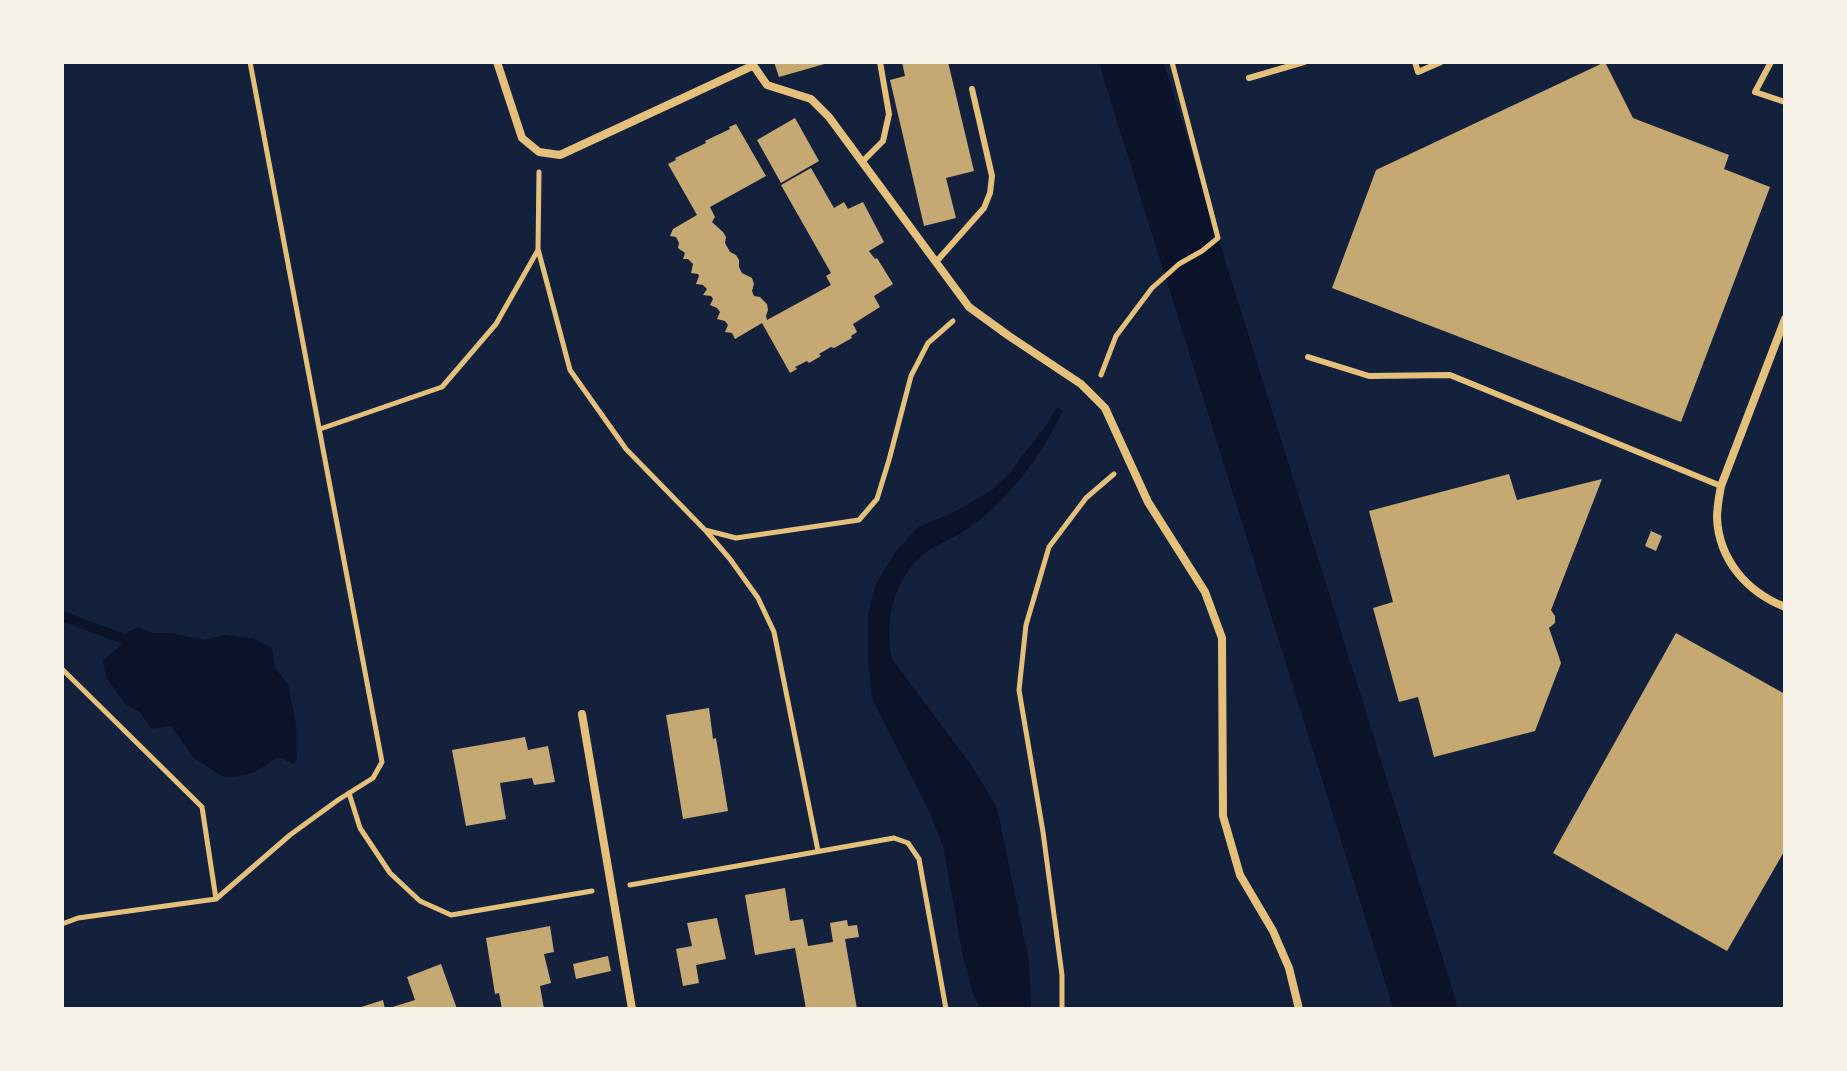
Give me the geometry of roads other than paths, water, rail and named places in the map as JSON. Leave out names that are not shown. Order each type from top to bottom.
[{"type":"street","points":[[497,62],[522,138],[539,152],[560,155],[752,64],[767,85],[811,99],[829,117],[969,307],[1081,384],[1105,408],[1148,502],[1205,592],[1222,638],[1223,816],[1240,875],[1273,931],[1289,968],[1299,1009]]},
{"type":"street","points":[[1785,319],[1721,486],[1717,515],[1720,540],[1731,565],[1748,586],[1785,607]]},
{"type":"street","points":[[582,714],[632,1009]]},
{"type":"lane","points":[[862,162],[883,141],[889,114],[880,62]]},
{"type":"lane","points":[[1249,78],[1304,62]]},
{"type":"lane","points":[[1415,62],[1418,72],[1441,62]]},
{"type":"lane","points":[[1771,62],[1755,92],[1785,102]]},
{"type":"lane","points":[[936,262],[984,208],[990,193],[992,176],[972,89]]},
{"type":"lane","points":[[1308,357],[1369,376],[1450,375],[1721,486]]},
{"type":"water","points":[[1057,407],[1063,410],[1041,450],[1003,498],[963,532],[928,551],[914,563],[899,587],[889,630],[892,659],[972,766],[997,808],[1029,961],[1031,1009],[980,1009],[963,957],[943,846],[927,807],[872,699],[868,614],[876,584],[896,551],[917,528],[954,512],[992,490],[1011,472]]},
{"type":"water","points":[[139,627],[153,633],[171,633],[204,640],[224,635],[252,638],[272,648],[275,668],[288,684],[296,724],[297,760],[294,764],[278,757],[255,772],[234,777],[222,776],[194,758],[171,726],[151,729],[140,712],[125,704],[106,677],[103,661],[120,646],[128,632]]},
{"type":"waterway","points":[[1131,62],[1426,1009]]},
{"type":"waterway","points":[[62,616],[124,639],[134,646]]}]
